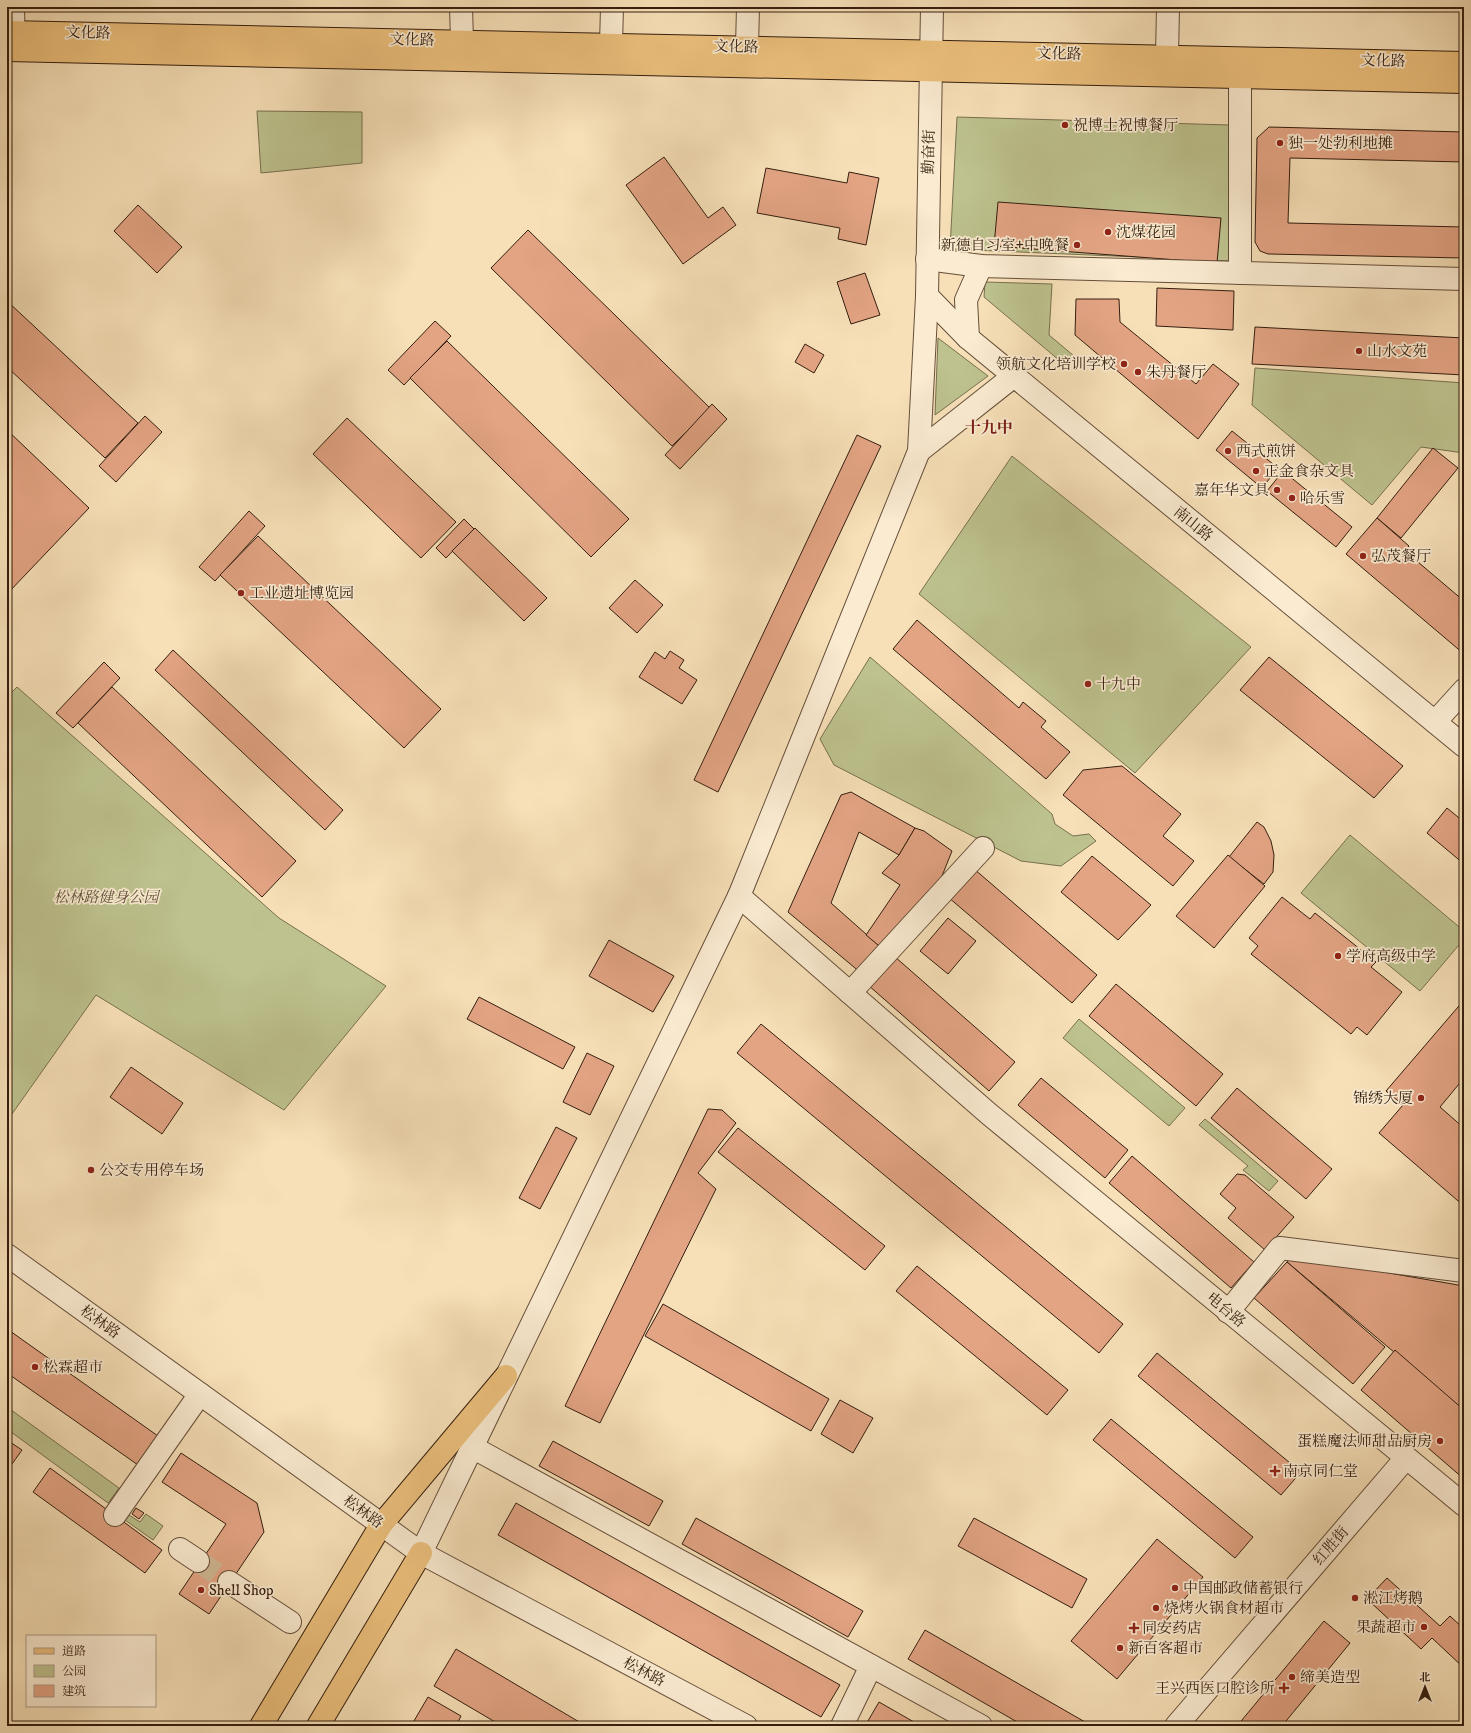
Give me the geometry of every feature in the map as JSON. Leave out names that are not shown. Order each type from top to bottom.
[{"type":"main road","name":"文化路","points":[[11,41],[462,41],[747,47],[931,61],[1240,77],[1464,82]]},
{"type":"main road","name":"文化路","points":[[11,41],[931,61],[1167,56],[1464,63]]},
{"type":"main road","points":[[261,1726],[381,1524],[506,1376]]},
{"type":"main road","points":[[318,1726],[420,1554]]},
{"type":"street","points":[[11,41],[13,7]]},
{"type":"street","points":[[461,7],[462,41]]},
{"type":"street","points":[[611,44],[612,7]]},
{"type":"street","points":[[747,47],[748,7]]},
{"type":"street","name":"勤奋街","points":[[919,451],[927,296],[932,7]]},
{"type":"street","points":[[1167,56],[1168,7]]},
{"type":"street","points":[[1240,77],[1240,273]]},
{"type":"street","points":[[927,259],[981,266],[1464,279]]},
{"type":"street","points":[[968,338],[966,300],[981,266]]},
{"type":"street","name":"南山路","points":[[927,296],[968,338],[1464,746]]},
{"type":"street","points":[[420,1554],[740,896],[919,451],[1014,376]]},
{"type":"street","points":[[1435,722],[1464,690]]},
{"type":"street","points":[[850,993],[983,848]]},
{"type":"street","name":"电台路","points":[[740,896],[989,1114],[1464,1506]]},
{"type":"street","points":[[1228,1312],[1280,1248],[1464,1271]]},
{"type":"street","name":"松林路","points":[[7,1255],[381,1524],[420,1554],[746,1726]]},
{"type":"street","points":[[115,1515],[200,1394]]},
{"type":"street","points":[[472,1447],[981,1726]]},
{"type":"street","name":"红胜街","points":[[1176,1726],[1406,1458]]},
{"type":"street","points":[[180,1549],[198,1561]]},
{"type":"street","points":[[229,1582],[290,1622]]},
{"type":"street","points":[[842,1726],[871,1666]]},
{"type":"green space","points":[[257,111],[362,112],[362,163],[261,173]]},
{"type":"green space","points":[[957,117],[1230,125],[1230,261],[950,249]]},
{"type":"green space","points":[[985,282],[1052,284],[1049,335],[1074,356],[1066,366],[984,297]]},
{"type":"green space","points":[[938,338],[988,376],[935,415]]},
{"type":"green space","points":[[1255,368],[1464,383],[1464,453],[1421,447],[1372,505],[1252,405]]},
{"type":"green space","points":[[1012,456],[1251,647],[1135,773],[919,594]]},
{"type":"green space","points":[[870,657],[1052,814],[1055,824],[1073,836],[1089,834],[1096,841],[1061,866],[1021,861],[834,765],[820,739]]},
{"type":"green space","name":"松林路健身公园","points":[[17,687],[279,918],[386,986],[284,1110],[96,995],[7,1121],[7,697]]},
{"type":"green space","points":[[1350,835],[1464,931],[1464,939],[1420,991],[1301,893]]},
{"type":"green space","points":[[1079,1019],[1185,1108],[1169,1126],[1063,1038]]},
{"type":"green space","points":[[1205,1119],[1278,1181],[1269,1191],[1243,1170],[1248,1166],[1199,1125]]},
{"type":"green space","points":[[7,1407],[119,1488],[108,1503],[7,1429]]},
{"type":"green space","points":[[146,1514],[163,1526],[153,1540],[125,1520],[129,1515],[140,1522]]},
{"type":"building","points":[[1269,127],[1464,132],[1464,162],[1290,158],[1288,223],[1464,227],[1464,258],[1268,254],[1260,251],[1255,242],[1257,138]]},
{"type":"building","points":[[664,157],[708,218],[723,207],[736,225],[683,264],[626,185]]},
{"type":"building","points":[[766,168],[847,183],[849,172],[879,178],[866,245],[838,239],[840,228],[757,213]]},
{"type":"building","name":"沈煤花园","points":[[998,202],[1221,218],[1217,263],[994,246]]},
{"type":"building","points":[[138,205],[182,247],[157,273],[114,231]]},
{"type":"building","points":[[528,230],[710,408],[672,446],[491,268]]},
{"type":"building","points":[[865,273],[880,315],[851,324],[837,282]]},
{"type":"building","points":[[1157,288],[1234,291],[1233,330],[1156,326]]},
{"type":"building","points":[[1076,299],[1119,299],[1120,322],[1196,384],[1213,364],[1239,384],[1198,439],[1075,335]]},
{"type":"building","points":[[7,301],[138,423],[105,458],[7,367]]},
{"type":"building","points":[[435,321],[451,336],[404,385],[388,370]]},
{"type":"building","name":"山水文苑","points":[[1255,327],[1464,338],[1464,375],[1252,364]]},
{"type":"building","points":[[447,341],[629,519],[591,557],[410,378]]},
{"type":"building","points":[[805,344],[824,355],[814,373],[795,362]]},
{"type":"building","points":[[712,404],[727,419],[680,469],[665,455]]},
{"type":"building","points":[[145,416],[162,432],[116,482],[99,466]]},
{"type":"building","points":[[347,418],[456,522],[421,558],[313,454]]},
{"type":"building","points":[[7,430],[89,508],[7,594]]},
{"type":"building","points":[[1232,431],[1278,468],[1262,488],[1216,450]]},
{"type":"building","points":[[857,435],[881,446],[718,792],[694,780]]},
{"type":"building","points":[[1433,448],[1458,468],[1401,538],[1377,518]]},
{"type":"building","points":[[1283,471],[1352,527],[1336,547],[1267,491]]},
{"type":"building","points":[[249,511],[265,526],[215,581],[199,567]]},
{"type":"building","points":[[1377,518],[1409,546],[1405,551],[1464,601],[1464,654],[1346,554]]},
{"type":"building","points":[[464,519],[474,529],[446,558],[436,548]]},
{"type":"building","points":[[475,528],[547,598],[524,621],[452,551]]},
{"type":"building","points":[[258,536],[441,709],[404,748],[220,575]]},
{"type":"building","points":[[635,580],[663,605],[637,633],[609,608]]},
{"type":"building","points":[[917,620],[1019,708],[1023,702],[1046,721],[1041,727],[1070,752],[1046,779],[893,649]]},
{"type":"building","points":[[173,650],[343,810],[325,830],[155,670]]},
{"type":"building","points":[[670,651],[684,660],[679,668],[697,680],[682,704],[639,677],[655,652],[665,659]]},
{"type":"building","points":[[1269,657],[1403,766],[1374,798],[1240,690]]},
{"type":"building","points":[[104,662],[120,678],[73,728],[56,713]]},
{"type":"building","points":[[112,687],[296,861],[262,897],[78,723]]},
{"type":"building","points":[[1122,766],[1181,814],[1163,836],[1194,861],[1173,886],[1063,795],[1083,770]]},
{"type":"building","points":[[851,792],[915,828],[899,855],[859,832],[831,903],[884,950],[861,973],[788,912],[841,795]]},
{"type":"building","points":[[1447,808],[1464,822],[1464,864],[1427,833]]},
{"type":"building","points":[[1257,822],[1264,827],[1271,841],[1274,855],[1273,872],[1264,884],[1229,857]]},
{"type":"building","points":[[915,828],[924,831],[952,851],[940,881],[884,950],[866,935],[900,885],[882,873],[899,855]]},
{"type":"building","points":[[1228,855],[1265,886],[1214,948],[1176,916]]},
{"type":"building","points":[[1092,856],[1151,905],[1118,940],[1061,892]]},
{"type":"building","points":[[973,868],[1097,975],[1072,1003],[948,897]]},
{"type":"building","points":[[1282,897],[1310,919],[1315,913],[1376,962],[1371,967],[1402,992],[1367,1035],[1357,1027],[1351,1034],[1251,954],[1258,946],[1249,938]]},
{"type":"building","points":[[948,918],[976,941],[948,974],[920,951]]},
{"type":"building","points":[[609,940],[674,976],[653,1012],[589,976]]},
{"type":"building","points":[[894,956],[1015,1062],[989,1091],[868,985]]},
{"type":"building","points":[[1116,984],[1223,1074],[1196,1106],[1089,1016]]},
{"type":"building","points":[[479,997],[575,1047],[563,1069],[467,1019]]},
{"type":"building","name":"锦绣大厦","points":[[1464,1000],[1464,1078],[1440,1107],[1464,1128],[1464,1206],[1379,1133],[1403,1105],[1386,1091]]},
{"type":"building","points":[[761,1024],[1123,1324],[1099,1353],[737,1053]]},
{"type":"building","points":[[587,1053],[614,1066],[590,1115],[563,1102]]},
{"type":"building","points":[[131,1067],[183,1103],[162,1134],[110,1097]]},
{"type":"building","points":[[1041,1078],[1128,1150],[1105,1178],[1018,1105]]},
{"type":"building","points":[[1237,1088],[1332,1169],[1306,1199],[1211,1118]]},
{"type":"building","points":[[708,1109],[722,1110],[736,1123],[698,1173],[716,1189],[600,1423],[565,1406]]},
{"type":"building","points":[[556,1127],[577,1138],[540,1209],[519,1198]]},
{"type":"building","points":[[738,1128],[885,1246],[865,1270],[718,1152]]},
{"type":"building","points":[[1132,1156],[1254,1262],[1231,1288],[1109,1183]]},
{"type":"building","points":[[1237,1174],[1245,1175],[1294,1217],[1265,1250],[1228,1218],[1236,1208],[1220,1194]]},
{"type":"building","points":[[1291,1256],[1464,1286],[1464,1411],[1287,1262]]},
{"type":"building","points":[[1287,1262],[1385,1347],[1353,1384],[1254,1298]]},
{"type":"building","points":[[917,1266],[1068,1390],[1047,1415],[896,1291]]},
{"type":"building","points":[[663,1304],[829,1399],[811,1431],[645,1336]]},
{"type":"building","points":[[10,1331],[158,1436],[138,1465],[7,1373],[7,1335]]},
{"type":"building","points":[[1395,1350],[1464,1410],[1464,1479],[1361,1390]]},
{"type":"building","points":[[1157,1353],[1301,1472],[1281,1495],[1138,1376]]},
{"type":"building","points":[[840,1400],[873,1418],[853,1453],[821,1434]]},
{"type":"building","points":[[1111,1419],[1253,1537],[1235,1558],[1093,1440]]},
{"type":"building","points":[[7,1440],[22,1450],[7,1471]]},
{"type":"building","points":[[553,1441],[663,1501],[649,1526],[539,1466]]},
{"type":"building","points":[[181,1453],[257,1503],[264,1532],[209,1614],[179,1594],[226,1524],[162,1482]]},
{"type":"building","points":[[50,1468],[162,1550],[145,1573],[33,1492]]},
{"type":"building","points":[[516,1503],[840,1685],[821,1717],[498,1535]]},
{"type":"building","points":[[136,1508],[144,1513],[139,1519],[132,1514]]},
{"type":"building","points":[[696,1518],[863,1611],[848,1637],[682,1544]]},
{"type":"building","points":[[974,1518],[1087,1579],[1072,1608],[958,1546]]},
{"type":"building","points":[[1157,1539],[1203,1577],[1117,1679],[1071,1641]]},
{"type":"building","points":[[1387,1578],[1440,1626],[1450,1616],[1464,1629],[1464,1668],[1432,1638],[1421,1649],[1367,1599]]},
{"type":"building","points":[[1324,1621],[1350,1643],[1282,1726],[1237,1726]]},
{"type":"building","points":[[925,1630],[1085,1722],[1082,1726],[1024,1726],[908,1659]]},
{"type":"building","points":[[456,1649],[586,1726],[502,1726],[434,1686]]},
{"type":"building","points":[[428,1697],[461,1716],[456,1726],[411,1726]]},
{"type":"building","points":[[879,1702],[921,1726],[865,1726]]},
{"type":"tunnel","points":[[198,1561],[229,1582]]},
{"type":"place","name":"祝博士祝博餐厅","points":[[1065,125]]},
{"type":"place","name":"独一处勃利地摊","points":[[1280,143]]},
{"type":"place","name":"沈煤花园","points":[[1108,232]]},
{"type":"place","name":"新德自习室+中晚餐","points":[[1077,245]]},
{"type":"place","name":"山水文苑","points":[[1359,351]]},
{"type":"place","name":"领航文化培训学校","points":[[1124,364]]},
{"type":"place","name":"朱丹餐厅","points":[[1138,372]]},
{"type":"place","name":"西式煎饼","points":[[1228,451]]},
{"type":"place","name":"正金食杂文具","points":[[1256,471]]},
{"type":"place","name":"嘉年华文具","points":[[1277,490]]},
{"type":"place","name":"哈乐雪","points":[[1292,498]]},
{"type":"place","name":"弘茂餐厅","points":[[1363,556]]},
{"type":"place","name":"工业遗址博览园","points":[[241,593]]},
{"type":"place","name":"十九中","points":[[1088,684]]},
{"type":"place","name":"学府高级中学","points":[[1338,956]]},
{"type":"place","name":"锦绣大厦","points":[[1421,1098]]},
{"type":"place","name":"公交专用停车场","points":[[91,1170]]},
{"type":"place","name":"松霖超市","points":[[35,1367]]},
{"type":"place","name":"蛋糕魔法师甜品厨房","points":[[1440,1441]]},
{"type":"place","name":"南京同仁堂","points":[[1275,1471]]},
{"type":"place","name":"中国邮政储蓄银行","points":[[1175,1588]]},
{"type":"place","name":"Shell Shop","points":[[201,1590]]},
{"type":"place","name":"淞江烤鹅","points":[[1355,1598]]},
{"type":"place","name":"烧烤火锅食材超市","points":[[1156,1608]]},
{"type":"place","name":"果蔬超市","points":[[1424,1627]]},
{"type":"place","name":"同安药店","points":[[1134,1628]]},
{"type":"place","name":"新百客超市","points":[[1120,1648]]},
{"type":"place","name":"缔美造型","points":[[1292,1677]]},
{"type":"place","name":"王兴西医口腔诊所","points":[[1284,1688]]},
{"type":"district","name":"十九中","points":[[989,428]]}]
